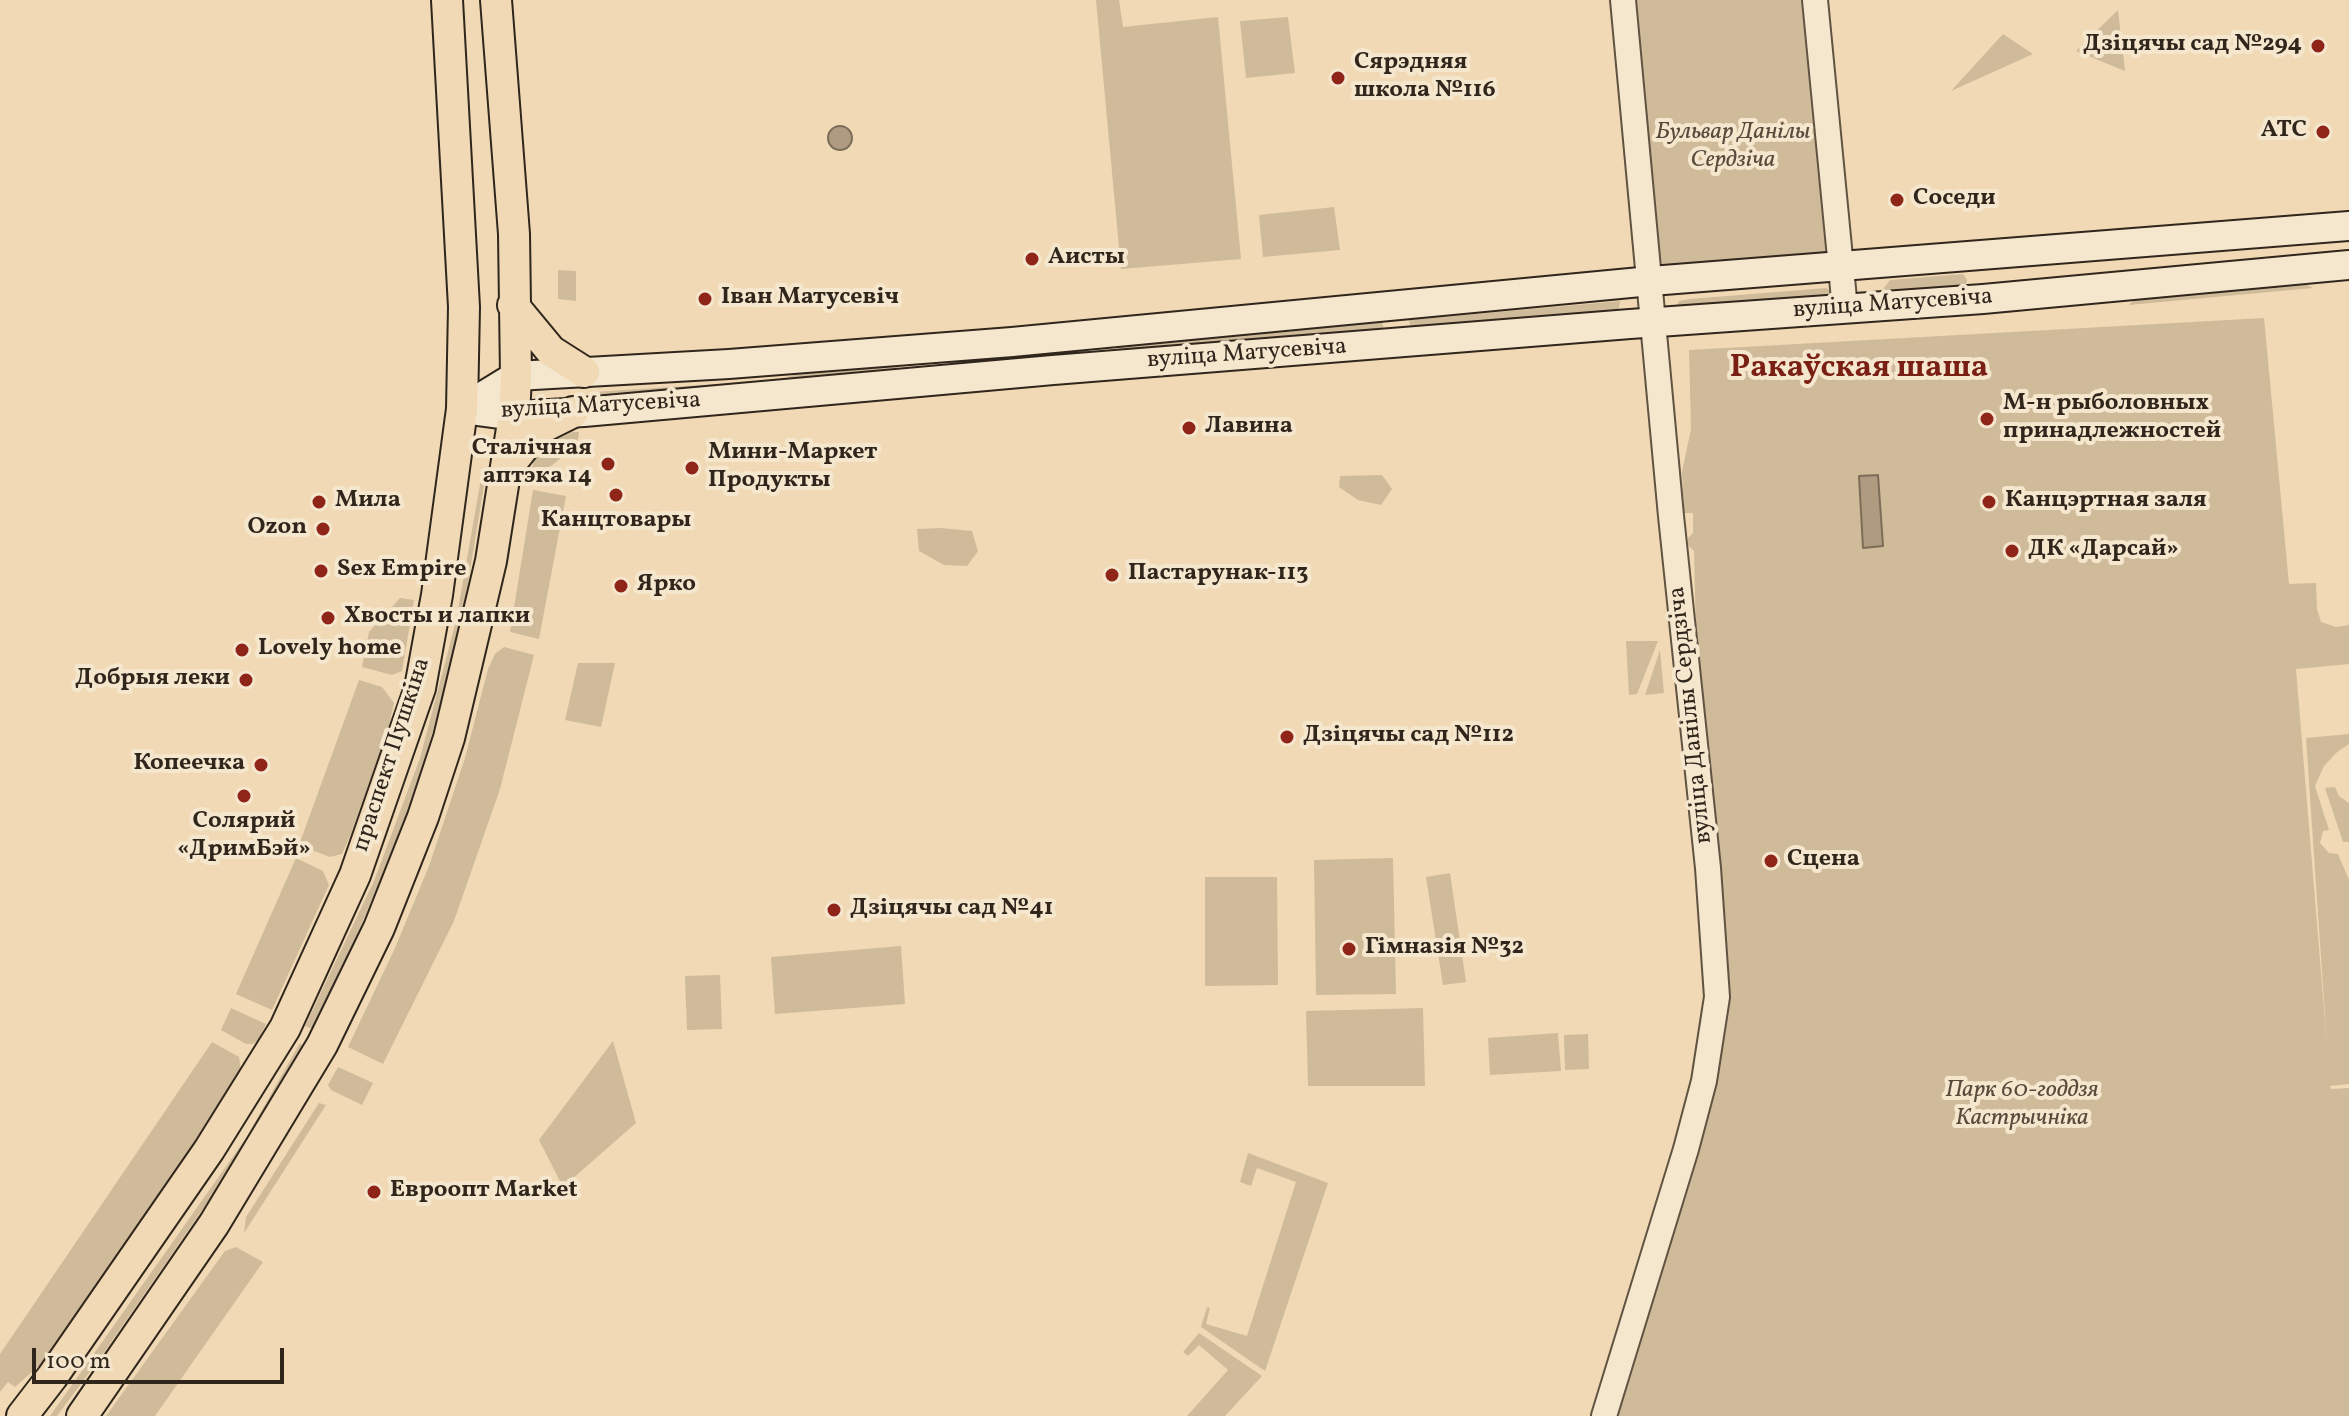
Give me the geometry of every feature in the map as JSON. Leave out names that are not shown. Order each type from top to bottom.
[{"type":"main road","name":"праспект Пушкіна","points":[[22,1416],[209,1150],[285,1028],[355,875],[420,688],[437,595],[462,409],[464,307],[447,0]]},
{"type":"main road","name":"праспект Пушкіна","points":[[82,1416],[214,1224],[300,1083],[379,928],[423,817],[449,738],[491,561],[514,416],[514,234],[496,0]]},
{"type":"main road","name":"вуліца Матусевіча","points":[[462,409],[516,376],[1012,342],[1651,281],[2349,226]]},
{"type":"main road","points":[[1980,257],[1983,299]]},
{"type":"main road","name":"вуліца Матусевіча","points":[[462,409],[514,416],[573,412],[1654,322],[1983,299],[2349,265]]},
{"type":"main road","points":[[513,305],[551,351],[584,372]]},
{"type":"main road","points":[[1395,306],[1398,344]]},
{"type":"main road","points":[[933,381],[919,372],[925,362],[1012,342]]},
{"type":"main road","points":[[504,472],[537,430],[573,412]]},
{"type":"street","name":"вуліца Данілы Сердзіча","points":[[1604,1416],[1686,1149],[1704,1081],[1717,997],[1708,868],[1671,516],[1623,0]]},
{"type":"street","points":[[1815,0],[1845,309]]},
{"type":"green space","points":[[1096,0],[1119,0],[1123,27],[1218,17],[1241,259],[1121,269]]},
{"type":"green space","name":"Бульвар Данілы Сердзіча","points":[[1631,0],[1805,0],[1831,257],[1657,267]]},
{"type":"green space","points":[[2118,10],[2125,71],[2076,51]]},
{"type":"green space","points":[[1288,17],[1295,73],[1246,78],[1240,21]]},
{"type":"green space","points":[[2003,34],[2033,54],[1951,91]]},
{"type":"green space","points":[[1334,207],[1340,250],[1263,257],[1259,215]]},
{"type":"green space","points":[[558,270],[576,271],[576,301],[558,299]]},
{"type":"green space","points":[[1963,274],[1967,280],[1965,288],[1886,293],[1884,288],[1890,280]]},
{"type":"green space","points":[[2300,281],[2313,288],[2129,305],[2139,295]]},
{"type":"green space","points":[[1826,288],[1833,292],[1828,297],[1677,305],[1679,301],[1690,299]]},
{"type":"green space","points":[[1620,301],[1618,314],[1411,330],[1409,320]]},
{"type":"green space","name":"Парк 60-годдзя Кастрычніка","points":[[2264,318],[2289,584],[2316,583],[2321,622],[2336,627],[2349,625],[2349,664],[2296,669],[2327,1045],[2306,738],[2349,734],[2349,744],[2324,766],[2315,786],[2329,830],[2323,831],[2320,843],[2329,853],[2338,854],[2349,880],[2349,1084],[2330,1086],[2331,1089],[2349,1088],[2349,1416],[1616,1416],[1680,1213],[1712,1080],[1729,989],[1697,681],[1694,551],[1688,545],[1688,538],[1693,533],[1693,513],[1684,513],[1682,472],[1691,429],[1689,350]]},
{"type":"green space","points":[[1382,322],[1384,330],[1118,352],[1119,343]]},
{"type":"green space","points":[[896,363],[899,376],[594,401],[594,392],[778,380],[824,366]]},
{"type":"green space","points":[[579,432],[577,445],[551,466],[542,470],[532,469],[535,455],[544,445]]},
{"type":"green space","points":[[1382,475],[1392,489],[1381,505],[1358,500],[1339,487],[1340,476]]},
{"type":"green space","points":[[481,479],[485,479],[461,626],[425,760],[404,824],[313,1029],[305,1026],[374,881],[420,758],[456,621]]},
{"type":"green space","points":[[533,490],[566,496],[539,639],[510,632]]},
{"type":"green space","points":[[917,529],[972,531],[978,551],[967,566],[944,565],[919,551]]},
{"type":"green space","points":[[400,598],[414,600],[402,671],[392,675],[362,667],[369,632]]},
{"type":"green space","points":[[1626,641],[1658,641],[1637,694],[1629,695]]},
{"type":"green space","points":[[504,647],[534,655],[500,789],[454,921],[383,1064],[348,1047],[395,948],[429,866],[465,758],[488,669],[495,654]]},
{"type":"green space","points":[[1660,650],[1664,693],[1645,695]]},
{"type":"green space","points":[[578,663],[615,663],[601,727],[565,720]]},
{"type":"green space","points":[[359,680],[382,687],[394,703],[388,730],[350,836],[342,854],[330,857],[299,845]]},
{"type":"green space","points":[[2335,787],[2339,796],[2349,803],[2349,842],[2343,842],[2325,788]]},
{"type":"green space","points":[[296,858],[323,871],[329,885],[272,1010],[236,994]]},
{"type":"green space","points":[[1393,858],[1396,994],[1316,995],[1314,860]]},
{"type":"green space","points":[[1450,873],[1466,982],[1443,985],[1426,877]]},
{"type":"green space","points":[[1205,877],[1277,877],[1278,985],[1205,986]]},
{"type":"green space","points":[[901,946],[905,1004],[775,1014],[771,957]]},
{"type":"green space","points":[[720,975],[722,1029],[687,1030],[685,976]]},
{"type":"green space","points":[[231,1008],[266,1024],[253,1044],[246,1044],[221,1030]]},
{"type":"green space","points":[[1423,1008],[1425,1086],[1308,1086],[1306,1011]]},
{"type":"green space","points":[[1558,1033],[1561,1071],[1490,1075],[1488,1038]]},
{"type":"green space","points":[[1588,1034],[1589,1069],[1565,1070],[1564,1035]]},
{"type":"green space","points":[[613,1041],[636,1123],[563,1187],[539,1140]]},
{"type":"green space","points":[[212,1042],[239,1057],[241,1071],[187,1158],[42,1363],[15,1387],[8,1382],[0,1392],[0,1354]]},
{"type":"green space","points":[[300,1043],[303,1047],[249,1142],[103,1354],[57,1416],[50,1416],[246,1138]]},
{"type":"green space","points":[[338,1067],[373,1083],[362,1105],[331,1090],[328,1085]]},
{"type":"green space","points":[[319,1103],[326,1105],[244,1233],[246,1217]]},
{"type":"green space","points":[[1248,1153],[1328,1183],[1265,1371],[1201,1327],[1207,1307],[1210,1308],[1206,1324],[1247,1336],[1296,1182],[1257,1168],[1251,1186],[1240,1182]]},
{"type":"green space","points":[[236,1247],[263,1262],[155,1416],[106,1416],[225,1251]]},
{"type":"green space","points":[[1199,1333],[1262,1376],[1225,1416],[1187,1416],[1228,1370],[1199,1345],[1188,1356],[1183,1352]]},
{"type":"shaded area","points":[[840,126],[849,129],[852,138],[849,147],[840,150],[831,147],[828,138],[831,129]]},
{"type":"shaded area","points":[[1878,475],[1883,546],[1863,548],[1859,476]]},
{"type":"place","name":"Дзіцячы сад №294","points":[[2318,46]]},
{"type":"place","name":"Сярэдняя школа №116","points":[[1338,78]]},
{"type":"place","name":"АТС","points":[[2323,132]]},
{"type":"place","name":"Соседи","points":[[1897,200]]},
{"type":"place","name":"Аисты","points":[[1032,259]]},
{"type":"place","name":"Іван Матусевіч","points":[[705,299]]},
{"type":"place","name":"М-н рыболовных принадлежностей","points":[[1987,419]]},
{"type":"place","name":"Лавина","points":[[1189,428]]},
{"type":"place","name":"Сталічная аптэка 14","points":[[608,464]]},
{"type":"place","name":"Мини-Маркет Продукты","points":[[692,468]]},
{"type":"place","name":"Канцтовары","points":[[616,495]]},
{"type":"place","name":"Мила","points":[[319,502]]},
{"type":"place","name":"Канцэртная заля","points":[[1989,502]]},
{"type":"place","name":"Ozon","points":[[323,529]]},
{"type":"place","name":"ДК «Дарсай»","points":[[2012,551]]},
{"type":"place","name":"Sex Empire","points":[[321,571]]},
{"type":"place","name":"Пастарунак-113","points":[[1112,575]]},
{"type":"place","name":"Ярко","points":[[621,586]]},
{"type":"place","name":"Хвосты и лапки","points":[[328,618]]},
{"type":"place","name":"Lovely home","points":[[242,650]]},
{"type":"place","name":"Добрыя леки","points":[[246,680]]},
{"type":"place","name":"Дзіцячы сад №112","points":[[1287,737]]},
{"type":"place","name":"Копеечка","points":[[261,765]]},
{"type":"place","name":"Солярий «ДримБэй»","points":[[244,796]]},
{"type":"place","name":"Сцена","points":[[1771,861]]},
{"type":"place","name":"Дзіцячы сад №41","points":[[834,910]]},
{"type":"place","name":"Гімназія №32","points":[[1349,949]]},
{"type":"place","name":"Евроопт Market","points":[[374,1192]]},
{"type":"district","name":"Ракаўская шаша","points":[[1859,370]]}]
